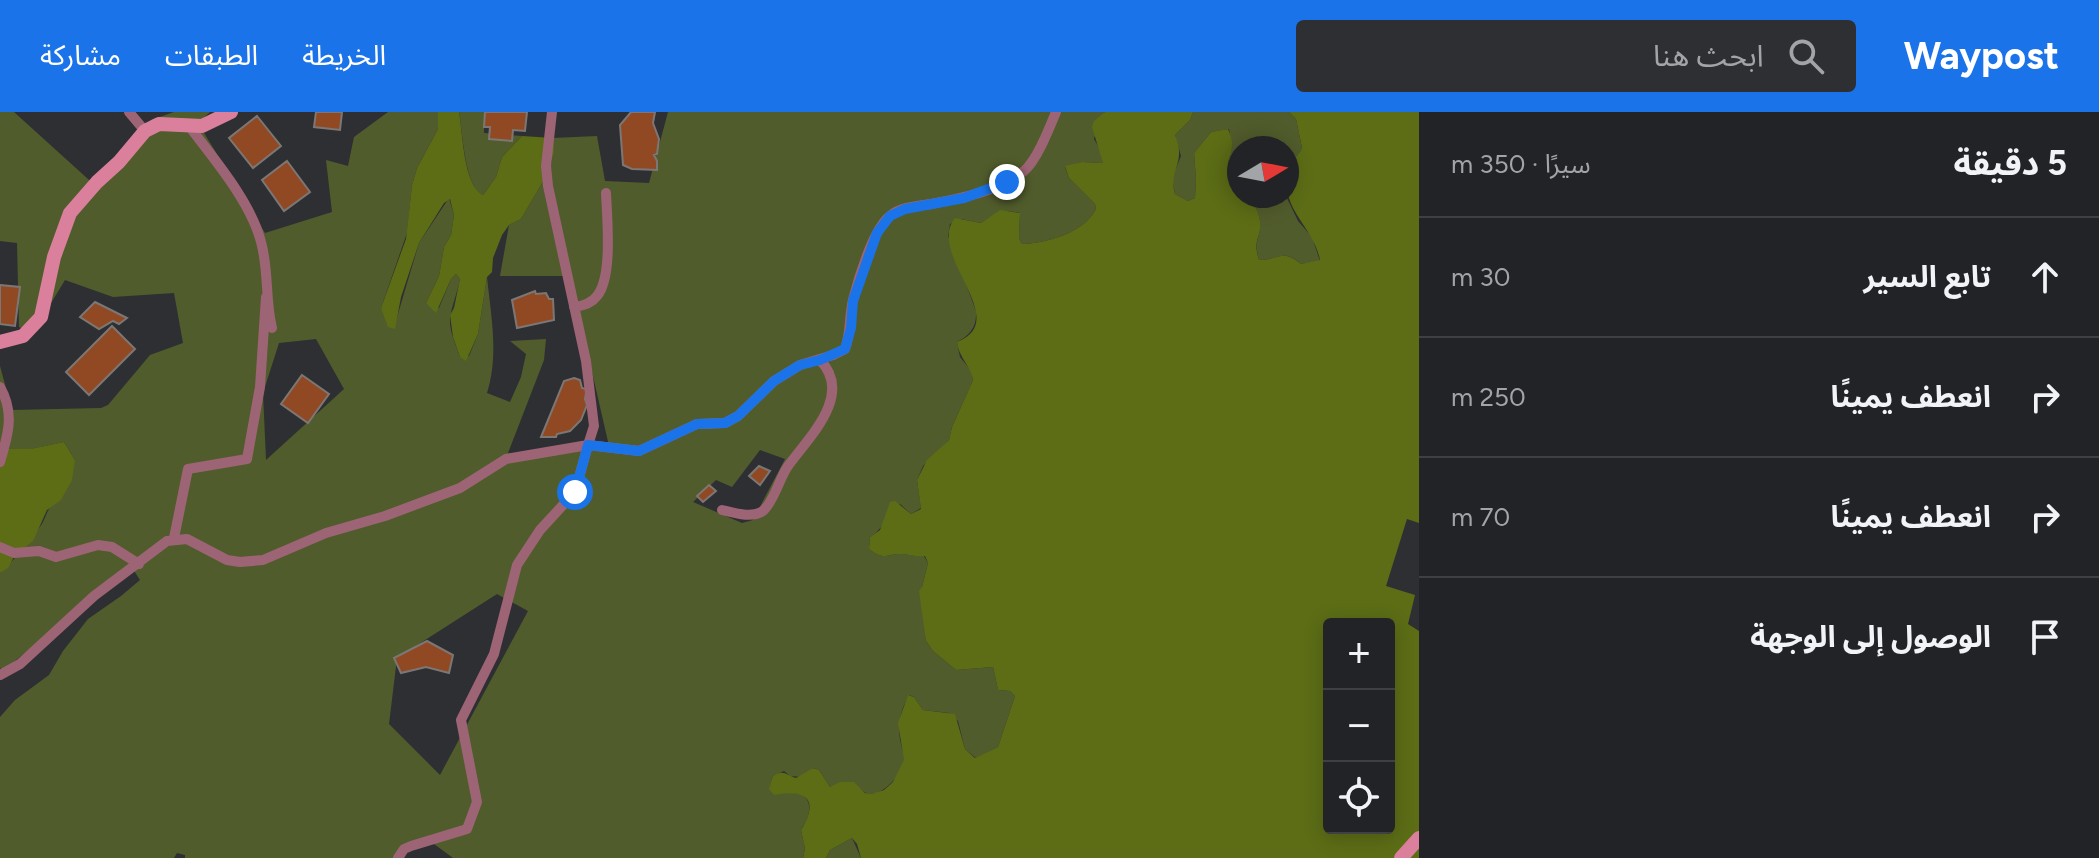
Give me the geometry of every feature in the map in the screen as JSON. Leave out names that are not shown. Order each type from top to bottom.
[{"type":"street","points":[[129,112],[145,131]]},
{"type":"street","points":[[0,342],[23,336],[41,317],[54,257],[70,213],[145,131],[159,124],[189,126],[212,123],[231,112]]},
{"type":"street","points":[[398,858],[404,849],[411,846],[467,829],[472,818],[477,802],[461,720],[494,654],[517,565],[540,530],[575,492],[594,426],[586,361],[548,186],[546,166],[552,112]]},
{"type":"street","points":[[0,675],[20,664],[94,596],[174,538],[187,539],[227,560],[263,560],[326,533],[385,516],[460,488],[506,459],[588,445],[639,451],[697,424],[725,423],[738,416],[774,381],[800,365],[845,349],[851,328],[853,301],[877,233],[890,216],[905,209],[964,198],[1007,182],[1024,171],[1034,158],[1056,112]]},
{"type":"street","points":[[189,126],[254,222],[262,243],[272,328]]},
{"type":"street","points":[[574,307],[591,302],[602,288],[607,258],[606,193]]},
{"type":"street","points":[[174,538],[188,469],[247,459],[260,387],[266,297]]},
{"type":"street","points":[[722,510],[753,515],[764,510],[787,468],[815,433],[830,401],[833,385],[830,370],[820,360]]},
{"type":"street","points":[[0,387],[7,400],[10,426],[0,462]]},
{"type":"street","points":[[0,547],[14,553],[39,551],[56,557],[98,545],[112,547],[139,564]]},
{"type":"street","points":[[1401,858],[1419,838]]},
{"type":"green space","points":[[0,112],[14,112],[99,189],[151,120],[174,112],[210,112],[198,123],[265,233],[332,212],[326,160],[348,166],[354,137],[388,112],[438,112],[438,129],[417,168],[407,233],[381,308],[395,324],[419,243],[449,198],[454,215],[451,235],[444,247],[439,276],[426,303],[439,308],[456,274],[460,279],[450,323],[460,357],[469,356],[478,334],[487,277],[493,364],[487,393],[510,402],[521,377],[526,354],[510,341],[546,339],[544,360],[508,453],[521,455],[609,446],[570,276],[500,276],[509,225],[521,219],[548,173],[553,138],[597,136],[605,181],[649,183],[668,112],[1105,112],[1094,139],[1103,163],[1082,162],[1065,167],[1069,178],[1095,204],[1096,209],[1083,224],[1053,239],[1022,244],[1019,238],[1020,213],[999,213],[981,223],[961,219],[950,224],[948,236],[976,311],[972,330],[957,342],[960,357],[972,372],[973,380],[949,440],[923,466],[917,480],[921,508],[911,514],[900,504],[870,537],[869,549],[879,555],[924,556],[928,563],[922,587],[926,641],[933,651],[956,670],[993,667],[998,690],[1010,691],[1015,696],[998,747],[976,758],[965,749],[958,721],[949,713],[923,710],[909,695],[899,725],[904,762],[900,773],[880,791],[869,794],[854,783],[830,787],[819,770],[813,768],[802,777],[790,776],[784,771],[773,776],[770,788],[804,795],[809,804],[808,817],[801,830],[805,849],[803,858],[453,858],[434,844],[405,846],[394,858],[185,858],[185,855],[177,853],[174,858],[0,858],[0,717],[15,700],[49,675],[88,619],[140,580],[131,566],[10,665],[3,670],[0,668],[0,573],[40,526],[75,460],[64,442],[31,449],[0,449],[0,366],[12,410],[101,408],[108,405],[150,355],[183,343],[174,293],[113,297],[65,280],[33,333],[19,327],[17,243],[0,241]],"holes":[[[316,339],[344,389],[266,460],[263,393],[279,343]],[[760,450],[785,459],[753,520],[742,523],[693,502],[716,480],[732,487]],[[497,594],[528,611],[440,775],[389,724],[397,658]]]},
{"type":"green space","points":[[438,112],[459,112],[468,170],[476,189],[483,195],[496,177],[502,157],[522,136],[553,138],[554,152],[548,173],[521,219],[509,225],[502,235],[493,258],[478,334],[466,361],[460,357],[453,337],[450,315],[460,279],[456,274],[436,313],[426,303],[439,276],[444,247],[451,235],[454,215],[450,199],[444,203],[419,243],[401,297],[395,329],[388,327],[381,308],[406,239],[417,168],[438,129]]},
{"type":"green space","points":[[459,112],[484,112],[484,133],[522,136],[502,157],[496,177],[483,195],[477,190],[468,170]]},
{"type":"green space","points":[[1105,112],[1193,112],[1190,120],[1175,135],[1179,153],[1173,185],[1175,194],[1188,201],[1195,198],[1194,153],[1211,132],[1228,129],[1227,208],[1256,208],[1260,227],[1256,247],[1259,260],[1285,256],[1301,264],[1320,260],[1312,238],[1294,208],[1299,208],[1299,153],[1302,148],[1296,119],[1289,112],[1419,112],[1419,523],[1407,519],[1386,586],[1415,595],[1408,624],[1419,631],[1419,858],[861,858],[852,838],[830,850],[826,858],[803,858],[805,849],[801,830],[809,811],[807,799],[794,794],[774,795],[769,789],[773,776],[777,774],[785,773],[796,778],[813,768],[819,770],[830,787],[840,782],[854,782],[865,793],[884,790],[893,782],[904,760],[898,723],[908,695],[914,697],[923,710],[955,714],[965,749],[975,758],[998,747],[1015,696],[1010,691],[998,690],[993,667],[956,670],[933,651],[926,641],[919,591],[928,563],[925,556],[879,555],[869,549],[870,537],[880,530],[890,502],[895,501],[911,514],[921,509],[917,480],[927,460],[949,440],[973,380],[957,342],[972,332],[977,318],[974,303],[951,249],[949,233],[955,218],[981,223],[1000,210],[1020,213],[1019,238],[1022,244],[1053,239],[1074,230],[1096,209],[1095,204],[1069,178],[1065,166],[1082,162],[1103,163],[1092,127],[1094,121]]},
{"type":"green space","points":[[1193,112],[1289,112],[1296,119],[1302,148],[1299,153],[1299,136],[1230,136],[1229,129],[1211,132],[1194,153],[1195,198],[1188,201],[1175,194],[1172,178],[1181,156],[1175,135],[1190,120]]},
{"type":"green space","points":[[1256,208],[1292,208],[1312,237],[1320,261],[1301,264],[1285,256],[1259,260]]},
{"type":"green space","points":[[64,442],[75,460],[72,480],[61,500],[47,510],[33,541],[15,555],[8,568],[0,573],[0,449],[30,449]]},
{"type":"green space","points":[[852,838],[861,858],[826,858],[830,850]]},
{"type":"building","points":[[316,112],[342,112],[340,130],[314,127]]},
{"type":"building","points":[[485,112],[527,112],[525,131],[513,130],[512,141],[489,139],[490,127],[484,127]]},
{"type":"building","points":[[631,112],[655,112],[653,123],[659,139],[657,154],[654,155],[657,170],[632,169],[623,165],[620,125]]},
{"type":"building","points":[[257,116],[281,146],[253,168],[229,138]]},
{"type":"building","points":[[287,161],[310,192],[284,211],[262,180]]},
{"type":"building","points":[[0,285],[20,287],[15,326],[0,324]]},
{"type":"building","points":[[535,291],[536,294],[546,293],[549,299],[553,299],[554,320],[517,328],[512,300]]},
{"type":"building","points":[[95,302],[127,318],[119,324],[113,321],[99,329],[80,317]]},
{"type":"building","points":[[112,326],[135,349],[89,395],[66,372]]},
{"type":"building","points":[[302,375],[329,394],[308,423],[281,404]]},
{"type":"building","points":[[580,380],[582,388],[586,389],[587,405],[581,420],[570,431],[556,437],[541,437],[564,381]]},
{"type":"building","points":[[759,466],[770,471],[760,485],[749,476]]},
{"type":"building","points":[[709,485],[716,491],[703,502],[697,496]]},
{"type":"building","points":[[427,641],[453,655],[449,673],[426,667],[401,673],[394,658]]},
{"type":"route","points":[[575,492],[588,445],[639,451],[697,424],[725,423],[738,416],[774,381],[800,365],[845,349],[851,328],[853,301],[877,233],[890,216],[905,209],[964,198],[1007,182]]}]
